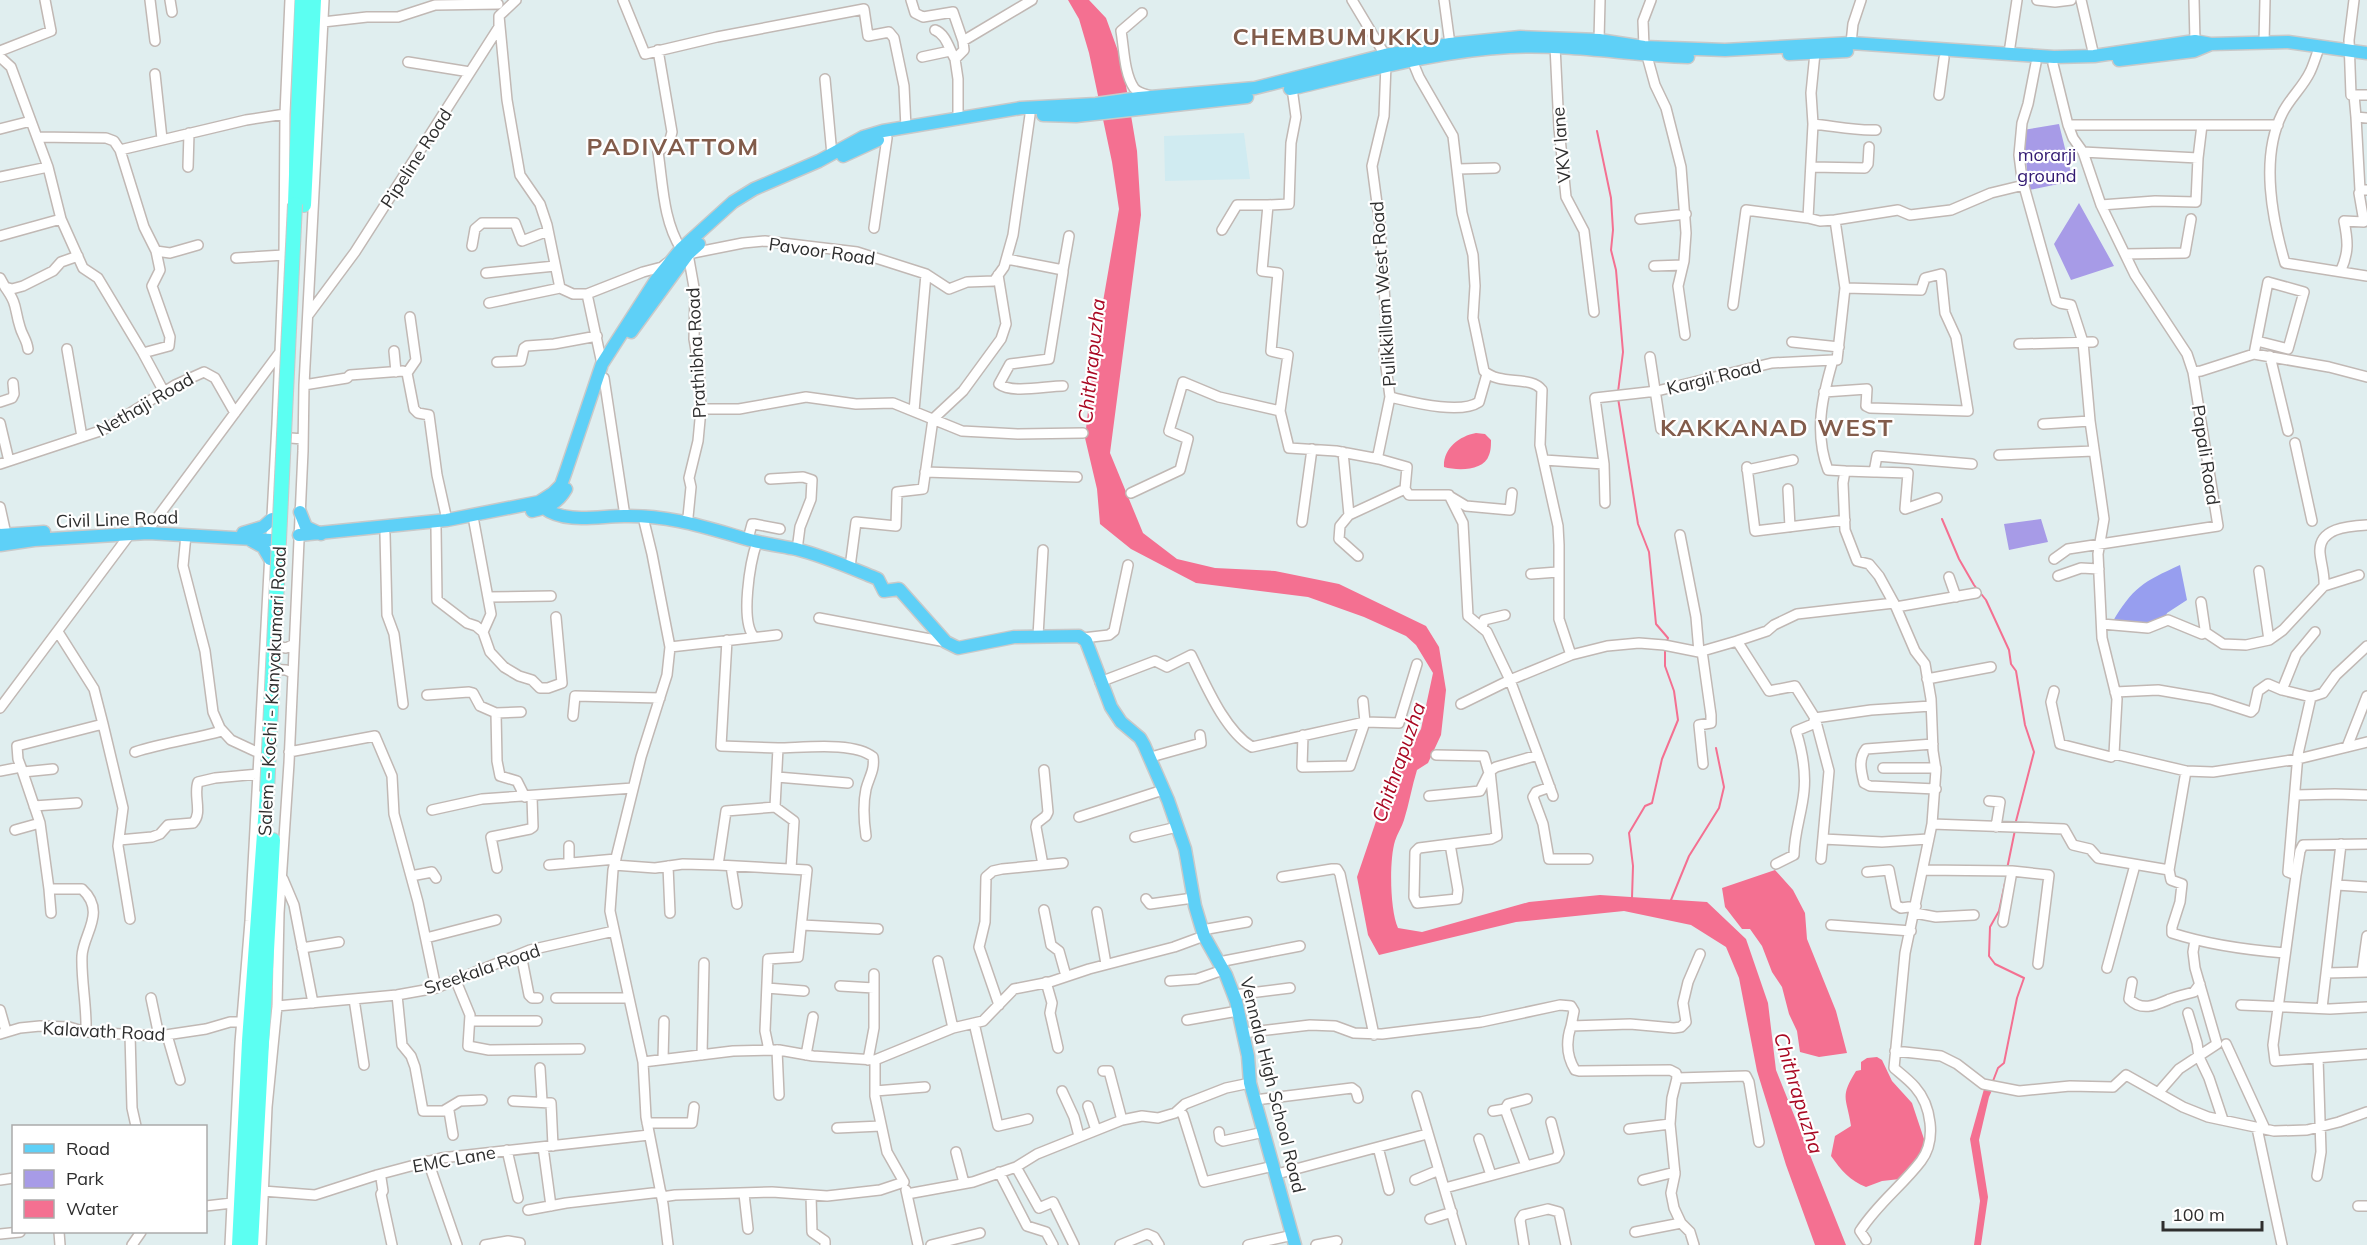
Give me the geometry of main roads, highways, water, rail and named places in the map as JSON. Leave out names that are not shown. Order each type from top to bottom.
[{"type":"highway","name":"Salem - Kochi - Kanyakumari Road","points":[[251,1245],[253,1186],[249,1041],[264,921],[268,781],[299,204],[302,0]]},
{"type":"highway","name":"Salem - Kochi - Kanyakumari Road","points":[[301,141],[314,0]]},
{"type":"highway","name":"Salem - Kochi - Kanyakumari Road","points":[[239,1245],[253,1186]]},
{"type":"main road","points":[[685,252],[740,204],[863,147],[867,143],[1017,115],[1258,96],[1386,59],[1412,60],[1520,37],[1599,39],[1646,51],[1692,57],[1851,51],[2053,63],[2155,52],[2195,41],[2211,44],[2288,42],[2367,53]]},
{"type":"main road","points":[[1140,104],[1158,97],[1256,88],[1450,44],[1465,47],[1555,46],[1646,51],[1725,50],[1851,43],[2054,57],[2194,51],[2211,44]]},
{"type":"main road","points":[[601,372],[565,490],[556,501],[544,508],[474,522],[453,521],[435,528],[385,534],[299,539],[322,534],[453,521],[539,502],[553,493],[561,485],[601,372],[639,315],[656,280],[733,202],[753,189],[832,155],[863,137],[1020,108],[1097,109]]},
{"type":"main road","name":"Vennala High School Road","points":[[544,508],[553,516],[595,518],[625,516],[684,521],[798,550],[850,567],[878,579],[884,591],[899,589],[946,642],[958,648],[999,640],[1038,636],[1079,636],[1083,638],[1116,715],[1140,738],[1151,757],[1185,849],[1193,897],[1203,933],[1234,995],[1248,1056],[1250,1083],[1294,1240]]},
{"type":"main road","points":[[300,512],[306,527],[322,534]]},
{"type":"main road","points":[[245,536],[263,527],[272,519]]},
{"type":"main road","name":"Civil Line Road","points":[[2,538],[151,526],[245,536]]},
{"type":"main road","name":"Civil Line Road","points":[[2,538],[130,534],[271,537]]},
{"type":"main road","points":[[245,536],[264,548],[270,560]]},
{"type":"water","points":[[1068,0],[1089,0],[1106,18],[1122,62],[1137,151],[1141,215],[1110,453],[1143,533],[1177,559],[1215,568],[1275,571],[1339,584],[1426,626],[1439,647],[1446,690],[1441,735],[1428,763],[1417,770],[1404,820],[1393,849],[1392,898],[1398,928],[1422,932],[1529,902],[1600,895],[1707,902],[1746,939],[1768,1003],[1776,1070],[1846,1245],[1815,1245],[1786,1165],[1757,1071],[1739,978],[1726,947],[1691,925],[1624,911],[1516,922],[1379,955],[1368,935],[1357,877],[1388,786],[1421,729],[1433,673],[1416,645],[1406,636],[1364,617],[1308,597],[1196,583],[1131,549],[1100,524],[1097,489],[1085,438],[1095,348],[1119,209],[1112,162],[1089,53],[1079,19]]},
{"type":"water","points":[[1476,433],[1485,434],[1491,440],[1490,452],[1486,460],[1470,468],[1444,467],[1444,460],[1453,444]]},
{"type":"water","points":[[1775,870],[1793,890],[1805,913],[1807,939],[1836,1011],[1847,1053],[1819,1057],[1800,1052],[1797,1031],[1789,1014],[1782,987],[1772,972],[1762,946],[1750,929],[1742,929],[1725,907],[1722,888]]},
{"type":"water","points":[[1877,1057],[1882,1060],[1892,1081],[1912,1103],[1925,1142],[1916,1162],[1900,1179],[1882,1181],[1866,1187],[1846,1175],[1831,1156],[1835,1136],[1851,1126],[1846,1098],[1847,1087],[1856,1071],[1861,1070],[1861,1062],[1867,1058]]},
{"type":"water","points":[[1993,1088],[1979,1140],[1988,1197],[1981,1245],[1974,1245],[1980,1201],[1970,1139],[1984,1089]]},
{"type":"waterway","points":[[1597,131],[1611,198],[1613,230],[1611,250],[1616,270],[1623,352],[1618,392]]},
{"type":"waterway","points":[[1618,398],[1638,524],[1649,552],[1656,624],[1668,638],[1667,641]]},
{"type":"waterway","points":[[1942,519],[1959,559],[1986,600],[2009,650],[2011,664],[2016,671],[2025,725],[2034,752],[2015,825]]},
{"type":"waterway","points":[[1632,898],[1633,866],[1629,833],[1645,806],[1652,803],[1662,759],[1678,720],[1674,691],[1665,666],[1665,650]]},
{"type":"waterway","points":[[1671,900],[1689,856],[1719,808],[1724,787],[1716,748]]},
{"type":"waterway","points":[[2007,869],[2015,830]]},
{"type":"waterway","points":[[1993,1081],[1998,1068],[2004,1063],[2017,998],[2024,978],[1995,964],[1989,956],[1990,927],[1999,911],[2005,883]]},
{"type":"district","name":"CHEMBUMUKKU","points":[[1337,36]]},
{"type":"district","name":"PADIVATTOM","points":[[673,146]]},
{"type":"district","name":"KAKKANAD WEST","points":[[1777,427]]},
{"type":"park label","name":"morarji ground","points":[[2047,164]]},
{"type":"water label","name":"Chithrapuzha","points":[[1091,361]]},
{"type":"water label","name":"Chithrapuzha","points":[[1398,762]]},
{"type":"water label","name":"Chithrapuzha","points":[[1799,1093]]}]
